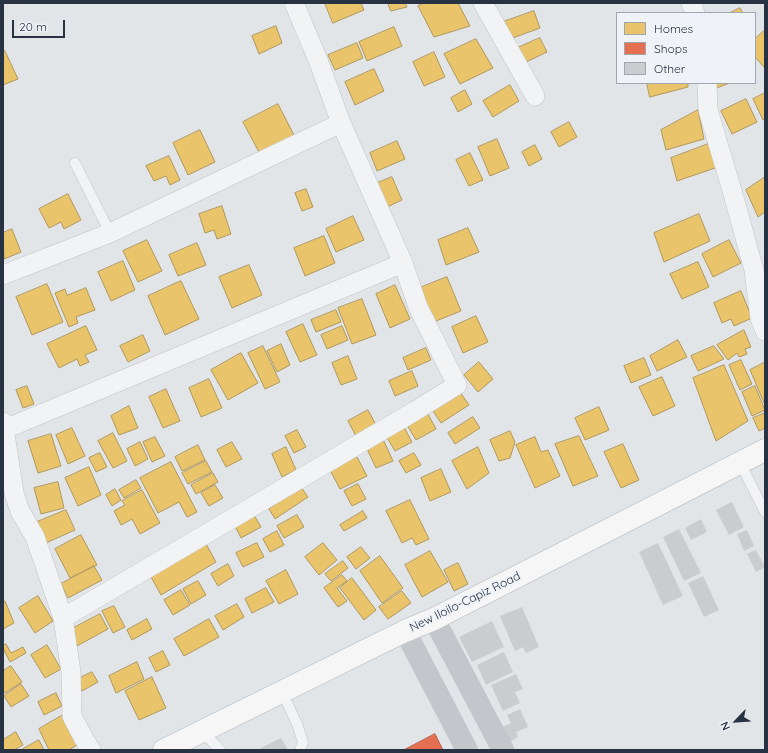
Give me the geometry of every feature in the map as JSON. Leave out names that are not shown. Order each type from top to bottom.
[{"type":"highway","name":"New Iloilo-Capiz Road","points":[[164,750],[405,631],[434,619],[765,450]]},
{"type":"street","points":[[63,618],[457,385],[418,307],[403,263],[341,123],[318,60],[294,3]]},
{"type":"street","points":[[483,3],[535,96]]},
{"type":"street","points":[[707,84],[708,110],[733,194],[759,268],[763,322]]},
{"type":"street","points":[[3,275],[110,233],[341,123]]},
{"type":"street","points":[[91,750],[72,716],[71,672],[63,618],[35,537],[20,511],[14,493],[4,426],[403,263]]},
{"type":"street","points":[[434,619],[503,750]]},
{"type":"street","points":[[405,631],[467,750]]},
{"type":"lane","points":[[75,163],[110,233]]},
{"type":"lane","points":[[740,463],[765,512]]},
{"type":"lane","points":[[282,692],[297,724],[303,742],[300,750]]},
{"type":"lane","points":[[202,731],[220,750]]},
{"type":"building: Homes","points":[[325,3],[361,3],[364,10],[333,23]]},
{"type":"building: Homes","points":[[388,3],[405,3],[407,7],[391,11]]},
{"type":"building: Homes","points":[[424,3],[458,3],[470,26],[434,37],[418,6]]},
{"type":"building: Homes","points":[[740,8],[742,12],[732,12]]},
{"type":"building: Homes","points":[[534,11],[540,28],[510,39],[503,22]]},
{"type":"building: Homes","points":[[276,26],[282,43],[259,54],[252,36]]},
{"type":"building: Homes","points":[[394,27],[402,46],[367,61],[359,42]]},
{"type":"building: Homes","points":[[765,30],[764,67],[756,58],[756,38]]},
{"type":"building: Homes","points":[[540,38],[547,52],[522,64],[515,49]]},
{"type":"building: Homes","points":[[476,39],[493,68],[460,84],[444,54]]},
{"type":"building: Homes","points":[[357,43],[363,58],[335,70],[328,55]]},
{"type":"building: Homes","points":[[5,51],[18,79],[3,85],[3,52]]},
{"type":"building: Homes","points":[[434,52],[445,77],[424,86],[413,62]]},
{"type":"building: Homes","points":[[374,69],[384,91],[355,105],[345,82]]},
{"type":"building: Homes","points":[[647,84],[688,84],[688,87],[650,97]]},
{"type":"building: Homes","points":[[715,84],[727,84],[714,89]]},
{"type":"building: Homes","points":[[510,85],[519,101],[493,117],[483,101]]},
{"type":"building: Homes","points":[[465,90],[472,104],[458,112],[451,98]]},
{"type":"building: Homes","points":[[765,93],[765,119],[763,120],[753,99]]},
{"type":"building: Homes","points":[[746,99],[757,122],[732,134],[721,111]]},
{"type":"building: Homes","points":[[278,104],[297,141],[260,154],[243,122]]},
{"type":"building: Homes","points":[[698,110],[704,139],[666,150],[661,130]]},
{"type":"building: Homes","points":[[569,122],[577,137],[559,147],[551,132]]},
{"type":"building: Homes","points":[[200,130],[215,162],[188,175],[173,143]]},
{"type":"building: Homes","points":[[497,139],[509,168],[490,176],[478,147]]},
{"type":"building: Homes","points":[[397,141],[405,159],[377,171],[370,153]]},
{"type":"building: Homes","points":[[711,143],[718,167],[677,181],[671,158]]},
{"type":"building: Homes","points":[[535,145],[542,159],[529,166],[522,152]]},
{"type":"building: Homes","points":[[470,153],[483,180],[469,186],[456,160]]},
{"type":"building: Homes","points":[[169,156],[180,180],[170,185],[166,176],[154,181],[146,166]]},
{"type":"building: Homes","points":[[392,177],[402,200],[385,208],[375,184]]},
{"type":"building: Homes","points":[[765,177],[765,212],[758,217],[746,190]]},
{"type":"building: Homes","points":[[306,189],[313,207],[302,211],[295,193]]},
{"type":"building: Homes","points":[[68,194],[81,220],[64,229],[61,222],[49,228],[39,209]]},
{"type":"building: Homes","points":[[222,206],[231,234],[217,239],[214,230],[205,233],[199,214]]},
{"type":"building: Homes","points":[[699,214],[710,241],[664,262],[654,233]]},
{"type":"building: Homes","points":[[353,216],[364,240],[336,252],[326,229]]},
{"type":"building: Homes","points":[[468,228],[479,252],[446,265],[438,240]]},
{"type":"building: Homes","points":[[12,229],[21,252],[4,259],[3,233]]},
{"type":"building: Homes","points":[[324,236],[335,263],[305,276],[294,248]]},
{"type":"building: Homes","points":[[147,240],[162,271],[138,282],[123,251]]},
{"type":"building: Homes","points":[[729,240],[741,263],[713,277],[702,254]]},
{"type":"building: Homes","points":[[197,243],[206,265],[178,276],[169,255]]},
{"type":"building: Homes","points":[[123,261],[135,290],[111,301],[98,272]]},
{"type":"building: Homes","points":[[698,262],[709,287],[682,299],[670,274]]},
{"type":"building: Homes","points":[[249,265],[262,295],[232,308],[219,277]]},
{"type":"building: Homes","points":[[447,277],[461,311],[431,323],[417,289]]},
{"type":"building: Homes","points":[[181,281],[199,319],[165,335],[148,296]]},
{"type":"building: Homes","points":[[47,284],[63,322],[32,335],[16,297]]},
{"type":"building: Homes","points":[[395,285],[410,319],[390,328],[376,294]]},
{"type":"building: Homes","points":[[86,288],[95,310],[76,317],[78,323],[69,327],[55,293],[65,289],[67,295]]},
{"type":"building: Homes","points":[[741,291],[752,318],[734,326],[731,319],[722,323],[714,303]]},
{"type":"building: Homes","points":[[362,299],[376,335],[352,344],[338,308]]},
{"type":"building: Homes","points":[[336,310],[341,322],[316,332],[311,320]]},
{"type":"building: Homes","points":[[476,316],[488,342],[463,353],[452,327]]},
{"type":"building: Homes","points":[[303,324],[317,355],[300,362],[286,332]]},
{"type":"building: Homes","points":[[86,326],[97,350],[85,355],[89,362],[80,366],[77,359],[59,368],[47,344]]},
{"type":"building: Homes","points":[[342,326],[348,340],[327,349],[321,335]]},
{"type":"building: Homes","points":[[744,330],[751,347],[745,349],[747,354],[739,357],[737,353],[728,360],[717,345]]},
{"type":"building: Homes","points":[[143,335],[150,351],[128,362],[120,346]]},
{"type":"building: Homes","points":[[678,340],[687,357],[657,371],[650,356]]},
{"type":"building: Homes","points":[[281,344],[290,365],[277,372],[267,351]]},
{"type":"building: Homes","points":[[263,346],[280,382],[265,389],[248,353]]},
{"type":"building: Homes","points":[[714,346],[724,359],[698,371],[691,356]]},
{"type":"building: Homes","points":[[426,348],[431,360],[408,370],[403,358]]},
{"type":"building: Homes","points":[[241,353],[258,383],[228,400],[211,370]]},
{"type":"building: Homes","points":[[348,356],[357,379],[341,385],[332,363]]},
{"type":"building: Homes","points":[[644,358],[651,375],[631,383],[624,366]]},
{"type":"building: Homes","points":[[741,360],[752,384],[740,390],[729,365]]},
{"type":"building: Homes","points":[[479,362],[493,379],[478,392],[464,375]]},
{"type":"building: Homes","points":[[764,363],[765,365],[765,405],[750,370]]},
{"type":"building: Homes","points":[[724,365],[748,421],[716,441],[693,378]]},
{"type":"building: Homes","points":[[412,371],[418,386],[395,396],[389,381]]},
{"type":"building: Homes","points":[[662,377],[675,406],[653,416],[639,387]]},
{"type":"building: Homes","points":[[209,379],[222,408],[201,417],[189,388]]},
{"type":"building: Homes","points":[[27,386],[34,404],[23,408],[16,390]]},
{"type":"building: Homes","points":[[755,386],[765,410],[752,416],[742,392]]},
{"type":"building: Homes","points":[[166,389],[180,421],[163,428],[149,397]]},
{"type":"building: Homes","points":[[458,389],[469,405],[441,423],[431,408]]},
{"type":"building: Homes","points":[[129,406],[138,428],[119,435],[111,416]]},
{"type":"building: Homes","points":[[599,407],[609,430],[585,440],[575,418]]},
{"type":"building: Homes","points":[[368,410],[377,427],[357,438],[348,421]]},
{"type":"building: Homes","points":[[765,413],[765,428],[759,431],[753,418]]},
{"type":"building: Homes","points":[[428,414],[436,429],[416,440],[407,425]]},
{"type":"building: Homes","points":[[473,417],[480,428],[455,444],[448,433]]},
{"type":"building: Homes","points":[[404,427],[412,442],[395,451],[386,436]]},
{"type":"building: Homes","points":[[72,428],[85,456],[68,464],[56,435]]},
{"type":"building: Homes","points":[[297,430],[306,447],[294,453],[285,436]]},
{"type":"building: Homes","points":[[510,431],[515,442],[510,458],[499,461],[490,440]]},
{"type":"building: Homes","points":[[113,433],[127,461],[113,468],[98,441]]},
{"type":"building: Homes","points":[[51,434],[61,466],[38,473],[28,441]]},
{"type":"building: Homes","points":[[579,436],[598,476],[573,486],[555,444]]},
{"type":"building: Homes","points":[[155,437],[165,456],[152,462],[143,442]]},
{"type":"building: Homes","points":[[535,437],[541,452],[548,450],[560,476],[535,488],[516,445]]},
{"type":"building: Homes","points":[[383,439],[393,461],[376,468],[366,447]]},
{"type":"building: Homes","points":[[140,442],[148,459],[135,466],[127,449]]},
{"type":"building: Homes","points":[[232,442],[242,459],[226,467],[217,450]]},
{"type":"building: Homes","points":[[623,444],[639,480],[621,488],[604,452]]},
{"type":"building: Homes","points":[[198,445],[205,460],[182,471],[175,457]]},
{"type":"building: Homes","points":[[286,447],[296,470],[282,477],[272,454]]},
{"type":"building: Homes","points":[[478,447],[489,473],[467,489],[452,461]]},
{"type":"building: Homes","points":[[100,453],[107,467],[96,472],[89,458]]},
{"type":"building: Homes","points":[[414,453],[421,465],[406,473],[399,461]]},
{"type":"building: Homes","points":[[357,457],[367,476],[340,489],[330,470]]},
{"type":"building: Homes","points":[[206,461],[212,472],[188,484],[182,473]]},
{"type":"building: Homes","points":[[171,462],[197,512],[187,517],[179,502],[158,513],[140,478]]},
{"type":"building: Homes","points":[[89,467],[101,495],[78,506],[65,478]]},
{"type":"building: Homes","points":[[441,469],[451,492],[430,501],[421,478]]},
{"type":"building: Homes","points":[[213,473],[218,482],[196,494],[191,485]]},
{"type":"building: Homes","points":[[136,480],[141,488],[124,498],[119,490]]},
{"type":"building: Homes","points":[[58,482],[64,508],[41,514],[34,488]]},
{"type":"building: Homes","points":[[358,484],[366,499],[352,506],[344,491]]},
{"type":"building: Homes","points":[[215,485],[223,498],[209,506],[201,493]]},
{"type":"building: Homes","points":[[301,487],[308,497],[275,519],[269,509]]},
{"type":"building: Homes","points":[[115,489],[121,500],[112,506],[106,495]]},
{"type":"building: Homes","points":[[142,490],[160,523],[140,534],[132,519],[121,525],[114,511],[125,505],[122,501]]},
{"type":"building: Homes","points":[[410,500],[429,539],[416,545],[412,538],[402,543],[386,511]]},
{"type":"building: Homes","points":[[66,510],[75,530],[46,543],[37,522]]},
{"type":"building: Homes","points":[[363,511],[367,518],[344,531],[340,525]]},
{"type":"building: Homes","points":[[254,515],[261,527],[241,538],[235,526]]},
{"type":"building: Homes","points":[[297,515],[304,527],[284,538],[277,526]]},
{"type":"building: Homes","points":[[277,531],[284,545],[270,552],[263,539]]},
{"type":"building: Homes","points":[[81,535],[97,565],[70,578],[55,549]]},
{"type":"building: Homes","points":[[257,543],[264,557],[243,567],[236,553]]},
{"type":"building: Homes","points":[[323,543],[337,560],[319,575],[305,557]]},
{"type":"building: Homes","points":[[206,544],[216,562],[161,595],[151,577]]},
{"type":"building: Homes","points":[[361,547],[370,558],[356,569],[347,557]]},
{"type":"building: Homes","points":[[430,551],[448,582],[422,597],[405,565]]},
{"type":"building: Homes","points":[[380,556],[403,588],[382,603],[360,571]]},
{"type":"building: Homes","points":[[343,561],[348,568],[331,581],[325,574]]},
{"type":"building: Homes","points":[[458,563],[468,584],[454,591],[444,570]]},
{"type":"building: Homes","points":[[228,564],[234,576],[218,586],[211,574]]},
{"type":"building: Homes","points":[[94,566],[102,580],[68,598],[61,584]]},
{"type":"building: Homes","points":[[286,570],[298,594],[279,604],[266,581]]},
{"type":"building: Homes","points":[[342,575],[347,581],[337,588],[347,601],[338,607],[324,588]]},
{"type":"building: Homes","points":[[352,578],[376,610],[364,620],[340,588]]},
{"type":"building: Homes","points":[[198,581],[206,595],[191,604],[183,589]]},
{"type":"building: Homes","points":[[266,588],[274,602],[252,613],[245,599]]},
{"type":"building: Homes","points":[[181,590],[190,605],[173,615],[164,600]]},
{"type":"building: Homes","points":[[402,591],[411,603],[388,619],[379,607]]},
{"type":"building: Homes","points":[[38,596],[53,621],[35,633],[19,608]]},
{"type":"building: Homes","points":[[3,601],[5,601],[14,623],[3,629]]},
{"type":"building: Homes","points":[[237,604],[244,617],[223,630],[215,616]]},
{"type":"building: Homes","points":[[114,606],[125,627],[113,633],[102,611]]},
{"type":"building: Homes","points":[[100,614],[108,629],[77,646],[70,630]]},
{"type":"building: Homes","points":[[147,619],[152,629],[132,640],[127,630]]},
{"type":"building: Homes","points":[[209,619],[219,637],[184,656],[174,639]]},
{"type":"building: Homes","points":[[6,644],[11,653],[23,647],[26,653],[10,662],[3,648]]},
{"type":"building: Homes","points":[[47,645],[61,669],[45,678],[31,655]]},
{"type":"building: Homes","points":[[163,651],[170,665],[156,672],[149,658]]},
{"type":"building: Homes","points":[[137,662],[144,679],[116,693],[109,676]]},
{"type":"building: Homes","points":[[11,666],[22,682],[5,693],[3,690],[3,671]]},
{"type":"building: Homes","points":[[92,672],[98,682],[82,691],[76,680]]},
{"type":"building: Homes","points":[[152,677],[166,708],[139,720],[125,691]]},
{"type":"building: Homes","points":[[21,684],[29,696],[11,707],[4,696]]},
{"type":"building: Homes","points":[[56,693],[62,706],[44,715],[38,702]]},
{"type":"building: Homes","points":[[63,715],[80,743],[69,750],[49,750],[39,729]]},
{"type":"building: Homes","points":[[16,732],[23,745],[14,750],[3,750],[3,740]]},
{"type":"building: Homes","points":[[39,740],[44,750],[21,750]]},
{"type":"building: Shops","points":[[435,734],[443,750],[404,750]]},
{"type":"building: Other","points":[[732,502],[744,527],[729,535],[716,510]]},
{"type":"building: Other","points":[[701,519],[707,532],[691,540],[685,528]]},
{"type":"building: Other","points":[[679,529],[701,573],[684,581],[663,537]]},
{"type":"building: Other","points":[[747,530],[754,546],[744,551],[737,534]]},
{"type":"building: Other","points":[[658,543],[683,596],[663,605],[639,552]]},
{"type":"building: Other","points":[[756,550],[765,567],[756,572],[747,554]]},
{"type":"building: Other","points":[[703,576],[719,610],[704,617],[688,583]]},
{"type":"building: Other","points":[[522,607],[539,647],[526,653],[523,647],[515,651],[500,616]]},
{"type":"building: Other","points":[[492,621],[504,647],[472,662],[459,637]]},
{"type":"building: Other","points":[[504,652],[513,672],[486,685],[477,665]]},
{"type":"building: Other","points":[[516,674],[523,689],[515,692],[520,703],[503,711],[491,685]]},
{"type":"building: Other","points":[[520,709],[528,727],[516,732],[518,737],[508,743],[500,728],[511,723],[507,715]]},
{"type":"building: Other","points":[[281,738],[288,750],[257,750]]}]
